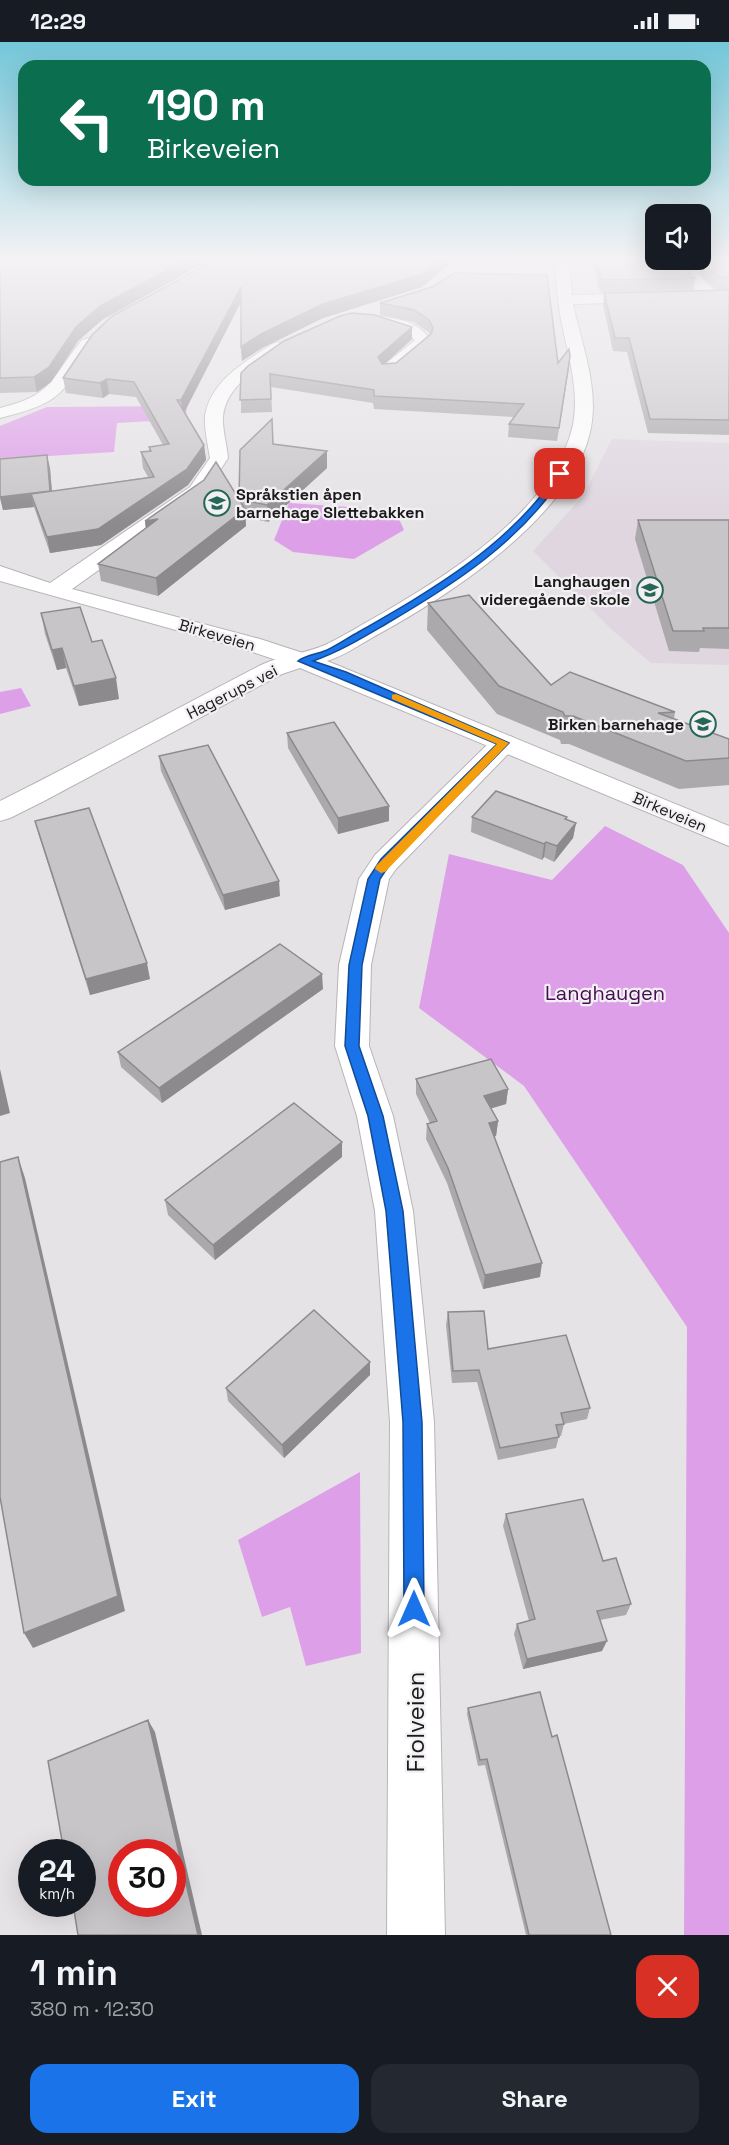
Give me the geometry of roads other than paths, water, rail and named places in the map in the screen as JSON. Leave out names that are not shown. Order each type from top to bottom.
[{"type":"street","points":[[0,413],[26,406],[50,395],[59,386],[84,348]]},
{"type":"street","points":[[55,590],[197,491],[219,458],[214,418],[220,395],[239,374],[278,348]]},
{"type":"street","points":[[388,370],[414,348]]},
{"type":"street","name":"Hagerups vei","points":[[0,812],[276,668],[329,652],[435,592],[481,558],[524,520],[548,493],[579,439],[585,407],[577,348]]},
{"type":"street","name":"Birkeveien","points":[[0,573],[18,581],[252,645],[342,675],[729,837]]},
{"type":"street","name":"Fiolveien","points":[[416,1935],[412,1422],[394,1211],[375,1116],[352,1046],[355,965],[374,879],[385,862],[504,743]]},
{"type":"place","name":"Språkstien åpen barnehage Slettebakken","points":[[217,503]]},
{"type":"place","name":"Langhaugen videregående skole","points":[[650,590]]},
{"type":"place","name":"Birken barnehage","points":[[703,724]]},
{"type":"park label","name":"Langhaugen","points":[[605,993]]}]
